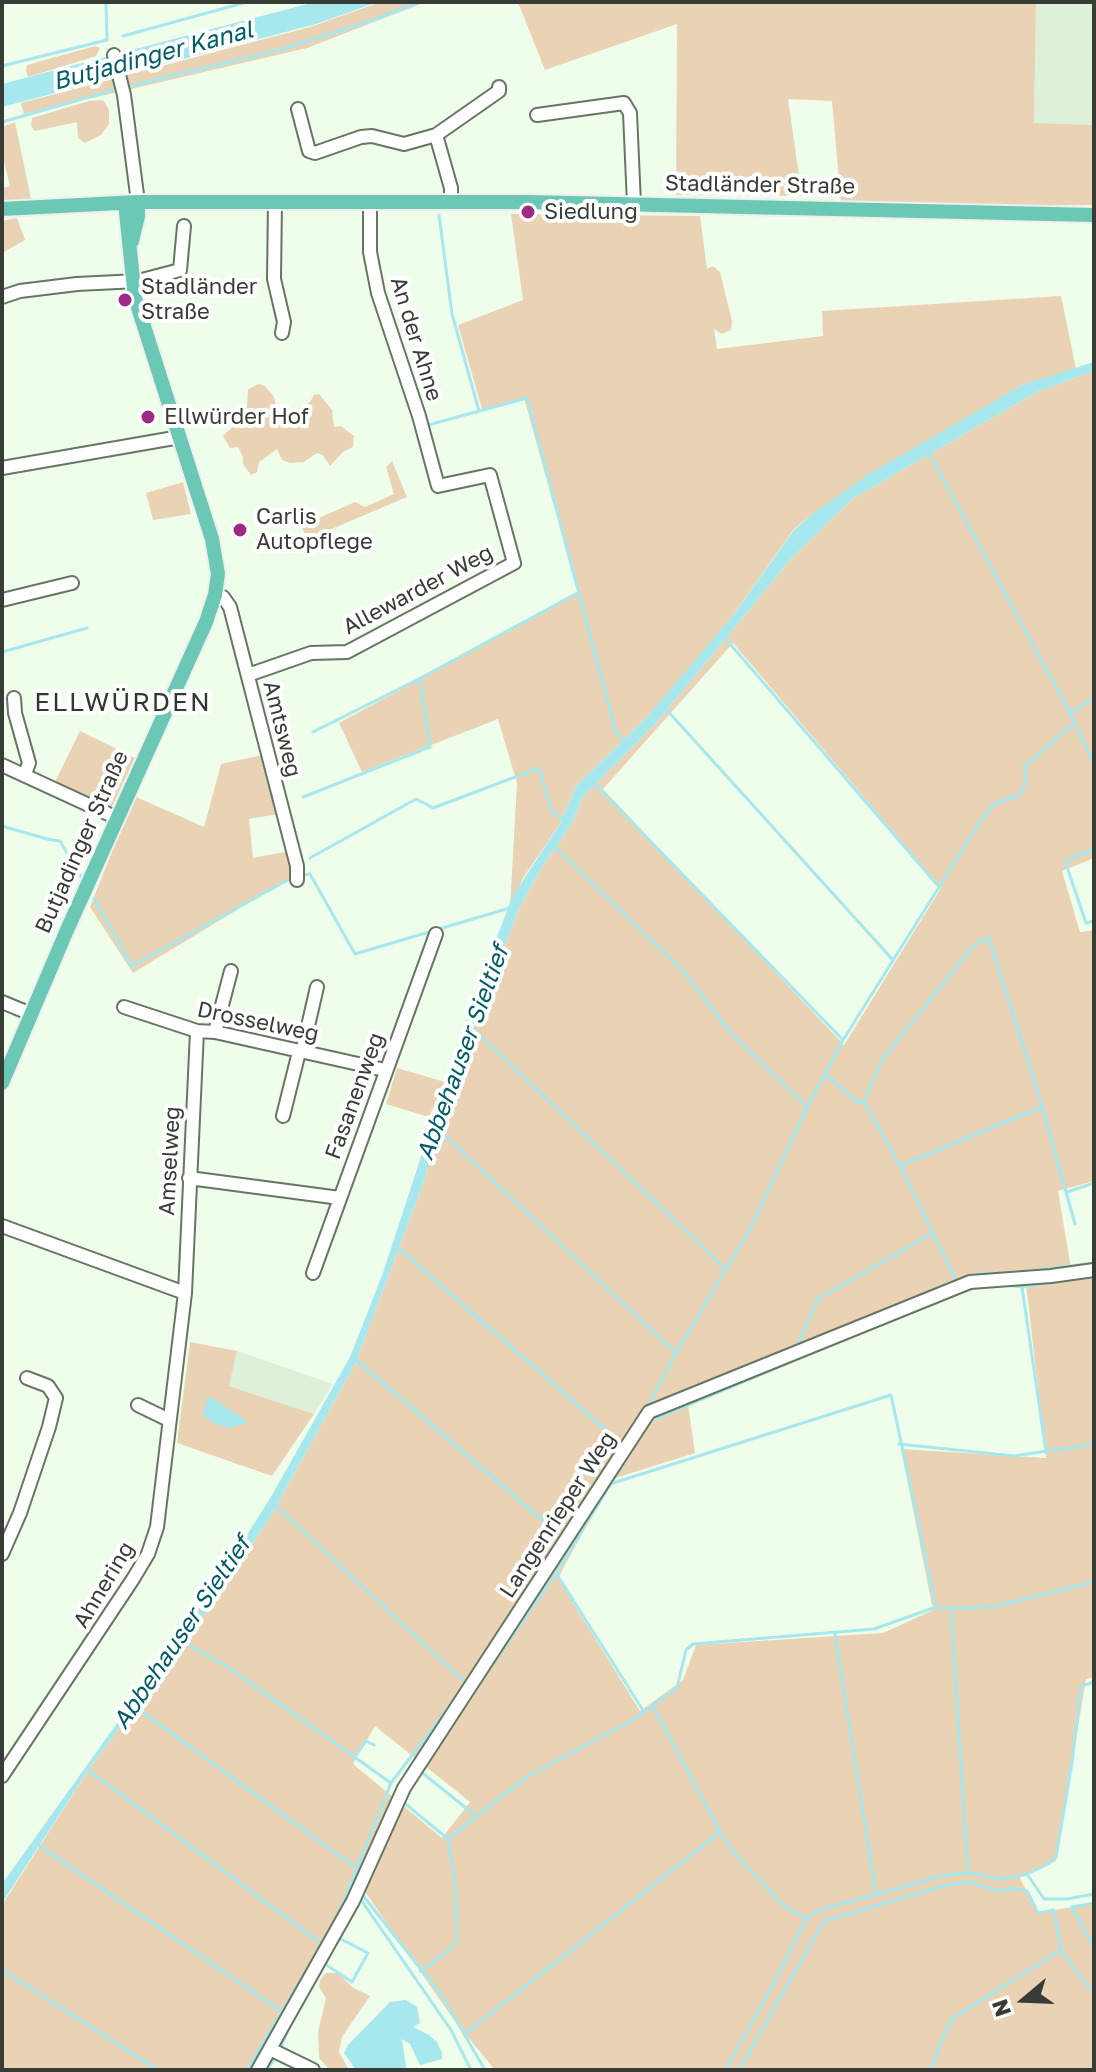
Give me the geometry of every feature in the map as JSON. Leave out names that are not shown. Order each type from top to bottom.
[{"type":"main road","name":"Stadländer Straße","points":[[2,209],[132,202],[451,202],[1094,215]]},
{"type":"main road","points":[[132,202],[138,216],[130,250],[132,280],[144,330],[180,437]]},
{"type":"main road","name":"Butjadinger Straße","points":[[2,1083],[206,622],[215,595],[218,574],[212,539],[180,437]]},
{"type":"street","points":[[114,55],[124,95],[132,202]]},
{"type":"street","points":[[298,109],[309,151],[315,153],[361,137],[372,136],[404,144],[436,135],[499,91],[499,87]]},
{"type":"street","points":[[537,115],[624,103],[630,113],[634,204]]},
{"type":"street","points":[[436,135],[451,188],[451,202]]},
{"type":"street","points":[[275,202],[274,279],[284,322],[282,333]]},
{"type":"street","name":"An der Ahne","points":[[370,202],[370,252],[378,293],[419,416],[438,486]]},
{"type":"street","points":[[2,297],[20,291],[132,280],[180,270],[184,226]]},
{"type":"street","points":[[2,468],[180,437]]},
{"type":"street","name":"Allewarder Weg","points":[[248,675],[311,653],[347,652],[514,563],[490,475],[438,486]]},
{"type":"street","points":[[2,600],[72,583]]},
{"type":"street","name":"Amtsweg","points":[[215,595],[223,597],[230,607],[297,873]]},
{"type":"street","points":[[14,698],[29,763],[25,774]]},
{"type":"street","points":[[2,765],[117,818]]},
{"type":"street","name":"Fasanenweg","points":[[313,1273],[436,934]]},
{"type":"street","points":[[215,1032],[231,971]]},
{"type":"street","points":[[283,1116],[317,987]]},
{"type":"street","points":[[2,1002],[31,1014]]},
{"type":"street","name":"Drosselweg","points":[[124,1007],[197,1031],[215,1032],[385,1070]]},
{"type":"street","name":"Amselweg","points":[[185,1293],[197,1031]]},
{"type":"street","points":[[189,1178],[340,1198]]},
{"type":"street","points":[[2,1226],[185,1293]]},
{"type":"street","name":"Langenrieper Weg","points":[[258,2070],[272,2050],[353,1901],[404,1788],[649,1412],[970,1282],[1094,1270]]},
{"type":"street","name":"Ahnering","points":[[2,1776],[104,1626],[148,1554],[157,1527],[185,1293]]},
{"type":"street","points":[[2,1554],[20,1513],[56,1398],[48,1386],[27,1378]]},
{"type":"street","points":[[138,1405],[169,1420]]},
{"type":"street","points":[[272,2050],[313,2070]]},
{"type":"shaded area","points":[[381,2],[426,2],[307,48],[24,114],[21,103],[310,27]]},
{"type":"shaded area","points":[[518,2],[1036,2],[1034,123],[1094,125],[1094,205],[841,203],[832,101],[788,99],[802,196],[676,195],[677,24],[545,70]]},
{"type":"shaded area","points":[[1036,2],[1094,2],[1094,125],[1034,124]]},
{"type":"shaded area","points":[[95,46],[100,48],[96,56],[28,77],[27,65]]},
{"type":"shaded area","points":[[103,100],[109,110],[109,124],[101,135],[85,143],[78,138],[77,122],[35,131],[31,126],[32,118],[89,101]]},
{"type":"shaded area","points":[[15,122],[31,199],[2,203],[2,188],[10,186],[2,154],[2,127]]},
{"type":"shaded area","points":[[511,214],[700,216],[707,269],[713,266],[720,272],[732,321],[731,330],[722,334],[714,329],[717,349],[823,336],[822,311],[1061,296],[1076,369],[1022,385],[811,515],[794,529],[731,618],[689,669],[645,719],[576,786],[560,824],[523,878],[510,908],[517,783],[498,719],[362,772],[339,723],[578,593],[524,398],[482,409],[458,325],[523,300]]},
{"type":"shaded area","points":[[17,218],[25,240],[2,253],[2,221]]},
{"type":"shaded area","points":[[1094,371],[1094,858],[1062,871],[1080,932],[1094,930],[1094,1181],[1058,1191],[1071,1268],[1094,1265],[1094,1677],[1086,1679],[1056,1861],[1020,1878],[1038,1913],[1094,1903],[1094,2070],[495,2070],[454,2020],[363,1889],[252,2070],[2,2070],[2,1905],[91,1766],[221,1592],[270,1517],[355,1364],[422,1187],[453,1081],[519,909],[542,867],[571,825],[582,798],[656,723],[790,560],[852,499],[1037,392]],"holes":[[[733,643],[941,888],[844,1045],[603,789]],[[954,1284],[1026,1284],[1046,1458],[901,1449],[933,1610],[883,1633],[696,1645],[683,1680],[640,1711],[558,1578],[612,1479],[695,1453],[687,1397]],[[375,1726],[470,1802],[442,1838],[353,1764]]]},
{"type":"shaded area","points":[[259,384],[265,386],[274,397],[278,413],[303,406],[319,394],[332,410],[334,427],[341,426],[354,436],[353,447],[344,451],[330,466],[323,455],[317,453],[304,462],[290,463],[282,460],[277,449],[259,462],[257,472],[251,475],[243,464],[238,447],[230,448],[223,436],[236,424],[235,420],[230,420],[230,415],[235,410],[244,411],[247,408],[248,389]]},
{"type":"shaded area","points":[[392,461],[407,497],[308,539],[301,526],[355,502],[365,507],[394,494],[386,467]]},
{"type":"shaded area","points":[[183,482],[191,514],[153,520],[146,493]]},
{"type":"shaded area","points":[[80,731],[135,758],[110,811],[54,784]]},
{"type":"shaded area","points":[[267,754],[284,813],[249,819],[253,858],[289,851],[293,876],[133,973],[90,907],[134,796],[204,827],[221,764]]},
{"type":"shaded area","points":[[397,1068],[445,1082],[429,1117],[386,1104]]},
{"type":"shaded area","points":[[190,1342],[237,1351],[229,1386],[314,1414],[272,1476],[177,1443]]},
{"type":"shaded area","points":[[237,1351],[333,1384],[314,1414],[229,1386]]},
{"type":"shaded area","points":[[326,1973],[338,1973],[352,1987],[370,1996],[342,2037],[339,2052],[349,2070],[330,2070],[319,2058],[318,2032],[326,1998],[319,1987]]},
{"type":"water","name":"Butjadinger Kanal","points":[[315,2],[378,2],[316,24],[2,107],[2,84]]},
{"type":"water","name":"Abbehauser Sieltief","points":[[1094,362],[1094,371],[1037,392],[852,499],[790,560],[656,723],[582,798],[571,825],[542,867],[519,909],[453,1081],[422,1187],[355,1364],[270,1517],[221,1592],[91,1766],[2,1903],[2,1884],[215,1586],[272,1495],[350,1357],[383,1273],[465,1022],[512,897],[560,824],[576,786],[645,719],[731,618],[794,530],[811,515],[869,474],[1022,385]]},
{"type":"water","points":[[207,1398],[214,1399],[248,1422],[230,1428],[216,1424],[203,1415]]},
{"type":"water","points":[[406,2000],[417,2007],[420,2023],[413,2027],[437,2042],[442,2059],[420,2065],[410,2044],[402,2039],[406,2067],[399,2070],[356,2070],[344,2053],[348,2045],[390,2002]]},
{"type":"waterway","points":[[2,66],[107,40],[106,2]]},
{"type":"waterway","points":[[123,36],[247,2]]},
{"type":"waterway","name":"Butjadinger Kanal","points":[[125,87],[279,50],[371,21],[419,2]]},
{"type":"waterway","name":"Butjadinger Kanal","points":[[2,122],[117,89]]},
{"type":"waterway","points":[[439,215],[452,314],[479,411]]},
{"type":"waterway","points":[[428,425],[527,398],[616,733],[628,743]]},
{"type":"waterway","points":[[929,453],[1070,713],[1094,764]]},
{"type":"waterway","points":[[313,732],[419,679],[579,592]]},
{"type":"waterway","points":[[2,652],[87,628]]},
{"type":"waterway","points":[[725,638],[939,887]]},
{"type":"waterway","points":[[303,797],[430,747],[420,680]]},
{"type":"waterway","points":[[1070,713],[1094,697]]},
{"type":"waterway","points":[[665,708],[893,960]]},
{"type":"waterway","points":[[648,1406],[750,1229],[807,1107],[843,1040],[978,825],[994,804],[1021,794],[1027,777],[1024,767],[1074,723]]},
{"type":"waterway","points":[[310,858],[416,799],[433,808],[539,768],[552,812],[565,820]]},
{"type":"waterway","points":[[595,784],[843,1040]]},
{"type":"waterway","points":[[2,826],[60,841],[81,877]]},
{"type":"waterway","points":[[554,846],[684,972],[730,1032],[807,1107]]},
{"type":"waterway","points":[[1094,849],[1065,861],[1086,923],[1094,921]]},
{"type":"waterway","points":[[302,875],[310,874],[355,954],[513,907]]},
{"type":"waterway","points":[[94,898],[132,966],[295,876]]},
{"type":"waterway","points":[[864,1102],[882,1060],[970,950],[989,938],[1075,1224]]},
{"type":"waterway","name":"Abbehauser Sieltief","points":[[471,1027],[727,1270]]},
{"type":"waterway","points":[[825,1074],[858,1103],[864,1102],[900,1166],[956,1280]]},
{"type":"waterway","points":[[900,1166],[1041,1107]]},
{"type":"waterway","name":"Abbehauser Sieltief","points":[[437,1128],[676,1353]]},
{"type":"waterway","points":[[1067,1192],[1094,1183]]},
{"type":"waterway","points":[[797,1346],[818,1299],[933,1233]]},
{"type":"waterway","points":[[396,1246],[622,1444]]},
{"type":"waterway","points":[[1022,1272],[1094,1263]]},
{"type":"waterway","points":[[889,1308],[977,1274],[1015,1273]]},
{"type":"waterway","points":[[1006,1285],[1022,1287],[1094,1276]]},
{"type":"waterway","points":[[963,1291],[979,1287]]},
{"type":"waterway","points":[[1022,1287],[1046,1452]]},
{"type":"waterway","points":[[650,1421],[871,1328]]},
{"type":"waterway","points":[[354,1358],[563,1538]]},
{"type":"waterway","points":[[610,1484],[891,1395],[936,1607]]},
{"type":"waterway","points":[[899,1444],[1014,1456],[1094,1444]]},
{"type":"waterway","points":[[471,1696],[556,1573],[631,1451]]},
{"type":"waterway","points":[[274,1504],[467,1684]]},
{"type":"waterway","points":[[556,1573],[644,1712]]},
{"type":"waterway","points":[[448,1839],[528,1776],[633,1720],[677,1688],[686,1650],[693,1644],[874,1629],[936,1607],[995,1606],[1094,1582]]},
{"type":"waterway","points":[[951,1610],[968,1873]]},
{"type":"waterway","points":[[835,1634],[876,1895]]},
{"type":"waterway","name":"Abbehauser Sieltief","points":[[181,1641],[228,1667],[391,1783],[343,1903],[247,2070]]},
{"type":"waterway","points":[[725,2070],[806,1919],[819,1910],[946,1875],[968,1873],[1002,1879],[1027,1874],[1056,1857],[1081,1686],[1094,1682]]},
{"type":"waterway","points":[[391,1783],[452,1703]]},
{"type":"waterway","name":"Abbehauser Sieltief","points":[[133,1705],[356,1868]]},
{"type":"waterway","points":[[653,1706],[732,1850],[783,1905],[806,1919]]},
{"type":"waterway","points":[[355,1756],[366,1741],[374,1745]]},
{"type":"waterway","points":[[88,1770],[322,1944]]},
{"type":"waterway","points":[[420,1771],[476,1816]]},
{"type":"waterway","points":[[402,1801],[448,1839],[455,1882],[457,1942],[420,1971]]},
{"type":"waterway","points":[[465,2034],[720,1832]]},
{"type":"waterway","points":[[40,1846],[281,2011]]},
{"type":"waterway","points":[[1027,1874],[1044,1899],[1094,1894]]},
{"type":"waterway","points":[[739,2070],[824,1921],[943,1886],[968,1882],[998,1891],[1014,1888],[1027,1891],[1038,1913],[1054,1910],[1061,1950],[1082,1980],[1094,1991]]},
{"type":"waterway","points":[[361,1893],[442,1996],[485,2070]]},
{"type":"waterway","points":[[359,1897],[451,2030],[471,2070]]},
{"type":"waterway","points":[[1094,1903],[1072,1907],[1094,1948]]},
{"type":"waterway","points":[[322,1962],[352,1982],[368,1953],[337,1937]]},
{"type":"waterway","points":[[931,2070],[953,2018],[1061,1950]]},
{"type":"waterway","points":[[2,1970],[158,2070]]},
{"type":"waterway","points":[[281,2048],[289,2026]]},
{"type":"waterway","points":[[267,2070],[276,2057]]},
{"type":"place","name":"Siedlung","points":[[528,212]]},
{"type":"place","name":"Stadländer Straße","points":[[125,300]]},
{"type":"place","name":"Ellwürder Hof","points":[[148,417]]},
{"type":"place","name":"Carlis Autopflege","points":[[240,530]]},
{"type":"district","name":"ELLWÜRDEN","points":[[123,703]]}]
